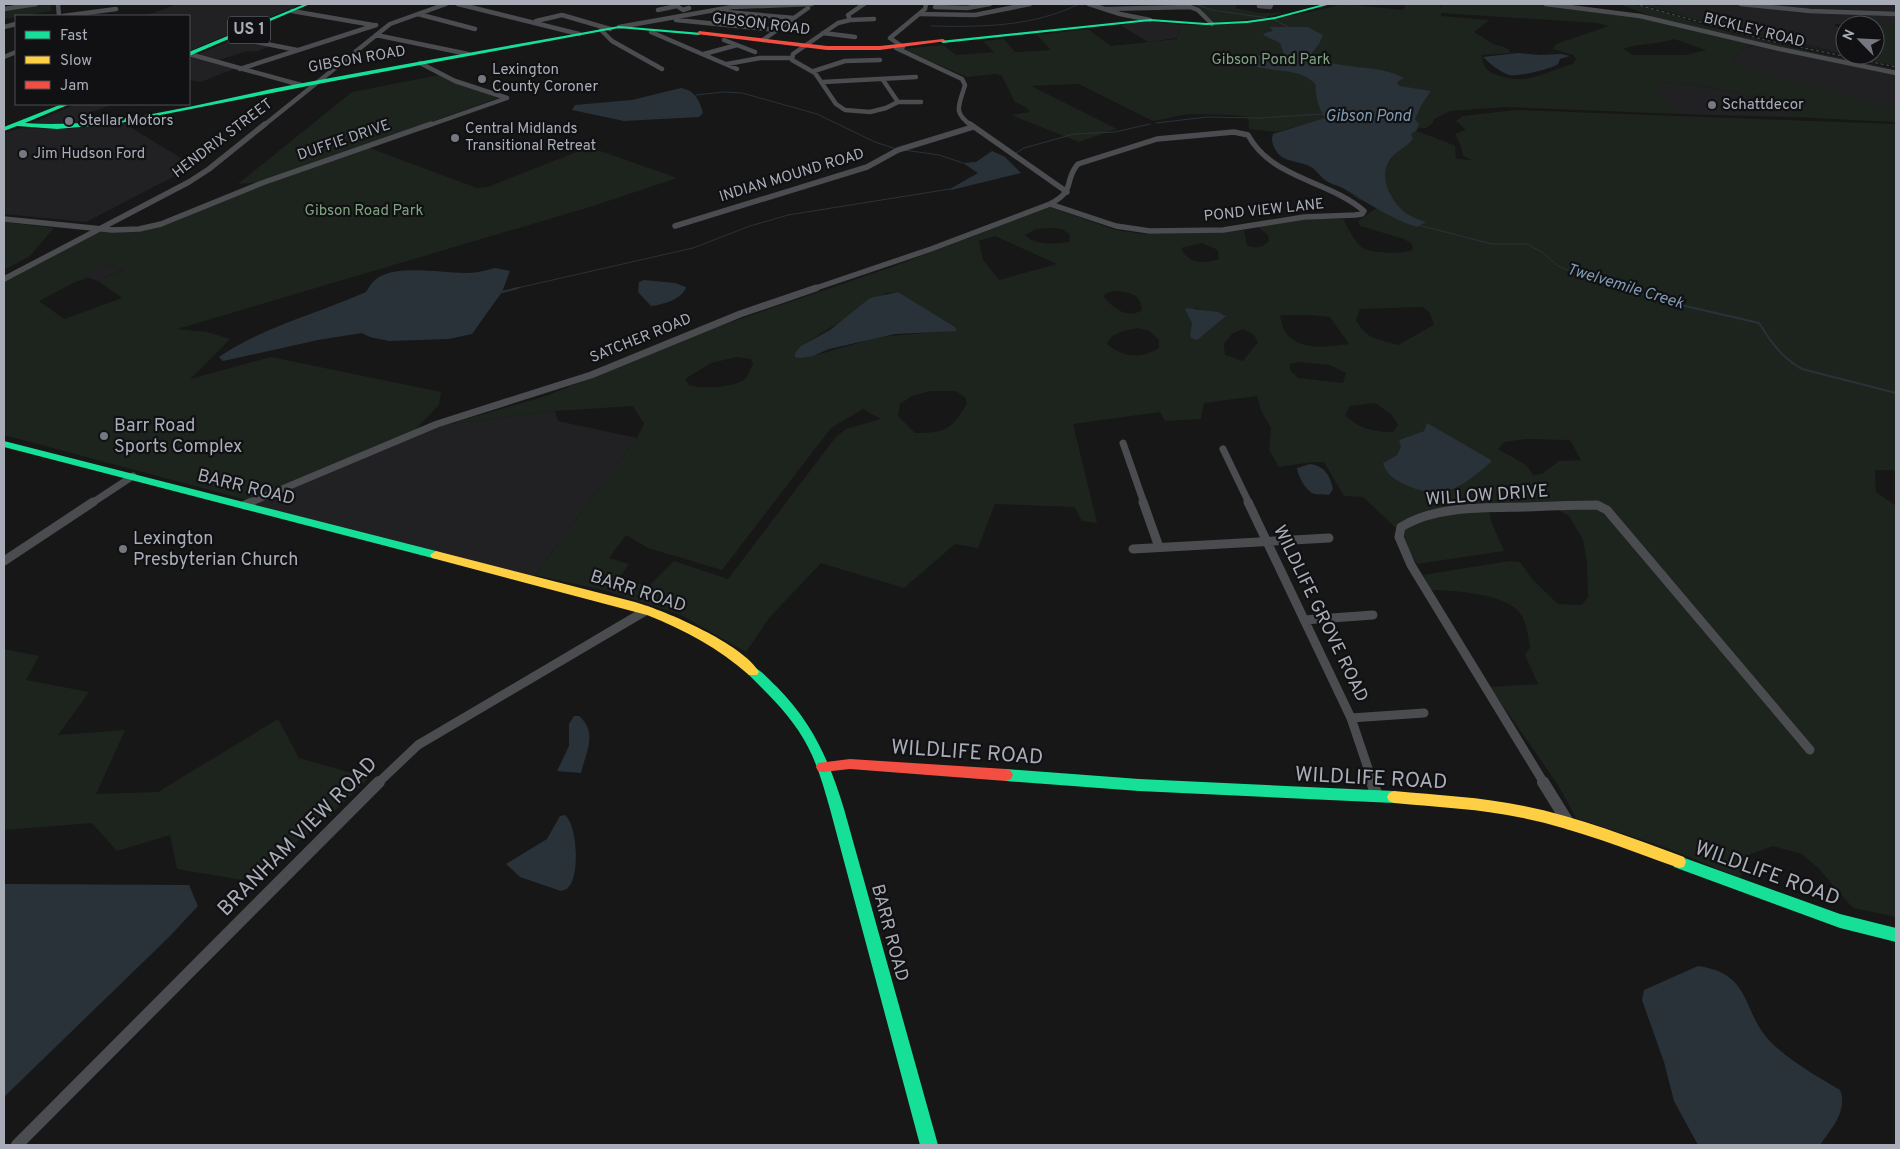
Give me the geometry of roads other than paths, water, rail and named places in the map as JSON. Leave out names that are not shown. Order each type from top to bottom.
[{"type":"street","points":[[4,9],[36,4]]},
{"type":"street","name":"US 1","points":[[190,54],[308,4]]},
{"type":"street","name":"HENDRIX STREET","points":[[4,279],[179,188],[201,174],[388,26],[416,13],[446,4]]},
{"type":"street","points":[[458,4],[534,21],[580,34]]},
{"type":"street","points":[[706,11],[719,4]]},
{"type":"street","points":[[534,21],[554,15],[562,15],[610,29],[706,11],[750,6],[812,4]]},
{"type":"street","points":[[850,20],[848,15],[864,4]]},
{"type":"street","points":[[926,4],[926,8],[920,14],[890,38],[900,47],[964,80],[965,87],[958,113],[962,119],[1067,192],[1050,204]]},
{"type":"street","points":[[935,7],[971,7],[990,4]]},
{"type":"street","points":[[920,14],[978,15],[1030,4]]},
{"type":"street","points":[[1089,4],[1150,20]]},
{"type":"street","name":"GIBSON ROAD","points":[[6,125],[57,128],[100,124],[301,85],[610,29],[670,29],[850,49],[900,47],[1150,20],[1212,24],[1260,21],[1329,4]]},
{"type":"street","name":"BICKLEY ROAD","points":[[1546,4],[1640,16],[1780,49],[1896,73]]},
{"type":"street","points":[[1741,4],[1810,11],[1896,14]]},
{"type":"street","points":[[658,10],[675,5],[683,10],[689,8]]},
{"type":"street","points":[[1105,9],[1190,7],[1198,10],[1212,24]]},
{"type":"street","points":[[763,40],[808,8]]},
{"type":"street","points":[[71,15],[116,9]]},
{"type":"street","points":[[292,11],[388,26]]},
{"type":"street","points":[[726,12],[794,18]]},
{"type":"street","points":[[416,13],[475,29]]},
{"type":"street","points":[[792,58],[793,54],[835,25],[850,20],[874,19]]},
{"type":"street","points":[[675,20],[778,30]]},
{"type":"street","points":[[240,69],[376,25]]},
{"type":"street","points":[[610,29],[612,41],[662,69]]},
{"type":"street","points":[[651,32],[737,69]]},
{"type":"street","points":[[823,34],[855,37]]},
{"type":"street","points":[[376,35],[468,54]]},
{"type":"street","points":[[231,37],[299,50]]},
{"type":"street","points":[[724,40],[755,52]]},
{"type":"street","points":[[704,54],[737,45]]},
{"type":"street","points":[[190,54],[301,85]]},
{"type":"street","points":[[728,64],[760,58],[792,58],[814,71],[839,107],[850,111],[884,110],[898,102],[921,102]]},
{"type":"street","points":[[814,71],[845,61],[880,60]]},
{"type":"street","name":"DUFFIE DRIVE","points":[[101,228],[139,229],[170,222],[270,180],[506,98],[455,81],[420,63]]},
{"type":"street","points":[[823,82],[916,77]]},
{"type":"street","points":[[883,80],[898,102]]},
{"type":"street","points":[[6,125],[54,105]]},
{"type":"street","points":[[6,125],[64,105]]},
{"type":"street","name":"INDIAN MOUND ROAD","points":[[675,226],[867,167],[898,150],[972,127]]},
{"type":"street","name":"POND VIEW LANE","points":[[1050,204],[1121,228],[1166,231],[1229,230],[1304,217],[1355,216],[1362,214],[1364,211],[1357,205],[1311,180],[1277,166],[1255,148],[1248,135],[1239,132],[1157,140],[1081,163],[1072,170],[1071,185],[1067,192]]},
{"type":"street","name":"SATCHER ROAD","points":[[245,505],[455,418],[591,375],[740,314],[939,246],[1050,204]]},
{"type":"street","points":[[4,219],[101,228]]},
{"type":"street","points":[[1123,443],[1159,547]]},
{"type":"street","name":"BARR ROAD","points":[[4,444],[647,610],[683,624],[718,644],[742,661],[767,684],[798,720],[811,740],[824,767],[929,1145]]},
{"type":"street","name":"WILDLIFE GROVE ROAD","points":[[1223,449],[1351,718],[1377,796]]},
{"type":"street","points":[[4,562],[133,476]]},
{"type":"street","name":"WILLOW DRIVE","points":[[1569,824],[1411,565],[1399,537],[1401,527],[1410,520],[1438,513],[1462,511],[1581,505],[1597,505],[1607,510],[1810,750]]},
{"type":"street","points":[[1133,549],[1268,543],[1329,538]]},
{"type":"street","name":"BRANHAM VIEW ROAD","points":[[17,1145],[401,760],[437,732],[647,610]]},
{"type":"street","points":[[1304,620],[1373,615]]},
{"type":"street","points":[[1351,718],[1424,713]]},
{"type":"street","name":"WILDLIFE ROAD","points":[[824,767],[850,764],[1139,785],[1377,796],[1472,804],[1542,816],[1569,824],[1640,846],[1758,892],[1832,918],[1896,935]]},
{"type":"water","name":"Gibson Pond","points":[[1270,27],[1308,27],[1323,35],[1312,53],[1314,57],[1336,64],[1371,68],[1393,73],[1404,78],[1397,82],[1399,86],[1431,91],[1415,119],[1419,124],[1417,130],[1411,134],[1413,139],[1390,159],[1385,175],[1387,188],[1397,204],[1410,215],[1426,222],[1417,227],[1407,224],[1327,181],[1311,167],[1285,159],[1277,152],[1273,143],[1273,134],[1325,118],[1318,102],[1316,85],[1309,79],[1300,74],[1248,65],[1240,60],[1241,57],[1252,55],[1279,56],[1284,54],[1280,43],[1263,35],[1273,31]]},
{"type":"water","points":[[1518,53],[1570,56],[1560,59],[1558,64],[1549,68],[1513,75],[1502,72],[1483,57]]},
{"type":"water","points":[[681,88],[690,91],[696,97],[703,113],[699,117],[624,121],[572,110],[575,105],[632,100]]},
{"type":"water","points":[[992,151],[1005,157],[1021,173],[950,189],[978,173],[963,163],[976,162]]},
{"type":"water","points":[[495,268],[510,271],[502,292],[472,334],[449,339],[389,341],[370,337],[362,333],[318,340],[223,361],[219,357],[254,337],[366,292],[373,282],[381,276],[392,272],[418,270],[471,273]]},
{"type":"water","points":[[644,280],[675,283],[686,287],[677,298],[666,303],[651,306],[638,292],[639,282]]},
{"type":"water","points":[[898,292],[955,327],[957,331],[895,334],[829,349],[813,356],[795,357],[795,353],[801,346],[830,330],[870,298]]},
{"type":"water","points":[[1186,308],[1218,312],[1226,316],[1197,340],[1191,338],[1192,323]]},
{"type":"water","points":[[1427,423],[1491,460],[1491,462],[1461,485],[1441,492],[1418,490],[1397,480],[1388,473],[1383,463],[1397,455],[1401,447],[1399,440],[1424,431]]},
{"type":"water","points":[[1310,464],[1320,467],[1326,472],[1333,489],[1329,495],[1312,493],[1302,482],[1297,468]]},
{"type":"water","points":[[574,716],[579,716],[585,722],[589,736],[588,750],[581,773],[557,771],[569,746],[569,724]]},
{"type":"water","points":[[565,815],[572,828],[576,855],[575,872],[567,889],[561,891],[520,877],[506,864],[547,839],[560,816]]},
{"type":"water","points":[[4,884],[189,885],[198,906],[169,937],[4,1097]]},
{"type":"water","points":[[1698,966],[1716,970],[1729,978],[1745,998],[1764,1035],[1799,1065],[1840,1090],[1842,1105],[1840,1112],[1820,1145],[1698,1145],[1674,1101],[1664,1062],[1642,1000],[1644,990]]},
{"type":"waterway","points":[[931,26],[1007,24],[1043,17],[1079,4]]},
{"type":"waterway","name":"Twelvemile Creek","points":[[1195,4],[1212,10],[1267,18]]},
{"type":"waterway","name":"Twelvemile Creek","points":[[1273,19],[1292,29]]},
{"type":"waterway","points":[[696,95],[724,92],[742,93],[817,114],[875,142],[896,149]]},
{"type":"waterway","points":[[1156,123],[1207,117],[1259,118],[1322,114]]},
{"type":"waterway","points":[[1016,153],[1024,148],[1074,134],[1115,132],[1150,124]]},
{"type":"waterway","points":[[904,150],[939,155],[963,163]]},
{"type":"waterway","points":[[513,289],[693,248],[750,226],[788,215],[950,189]]},
{"type":"waterway","name":"Twelvemile Creek","points":[[1418,225],[1492,244],[1527,244],[1542,252],[1558,266],[1580,275],[1628,289]]},
{"type":"waterway","points":[[502,292],[518,288]]},
{"type":"waterway","name":"Twelvemile Creek","points":[[1624,288],[1681,305],[1759,323],[1777,349],[1802,369],[1896,393]]},
{"type":"railway","points":[[1635,4],[1765,40],[1896,67]]},
{"type":"place","name":"Lexington County Coroner","points":[[482,79]]},
{"type":"place","name":"Schattdecor","points":[[1712,105]]},
{"type":"place","name":"Stellar Motors","points":[[69,121]]},
{"type":"place","name":"Central Midlands Transitional Retreat","points":[[455,138]]},
{"type":"place","name":"Jim Hudson Ford","points":[[23,154]]},
{"type":"place","name":"Barr Road Sports Complex","points":[[104,436]]},
{"type":"place","name":"Lexington Presbyterian Church","points":[[123,549]]},
{"type":"park label","name":"Gibson Pond Park","points":[[1271,60]]},
{"type":"park label","name":"Gibson Road Park","points":[[364,211]]}]
